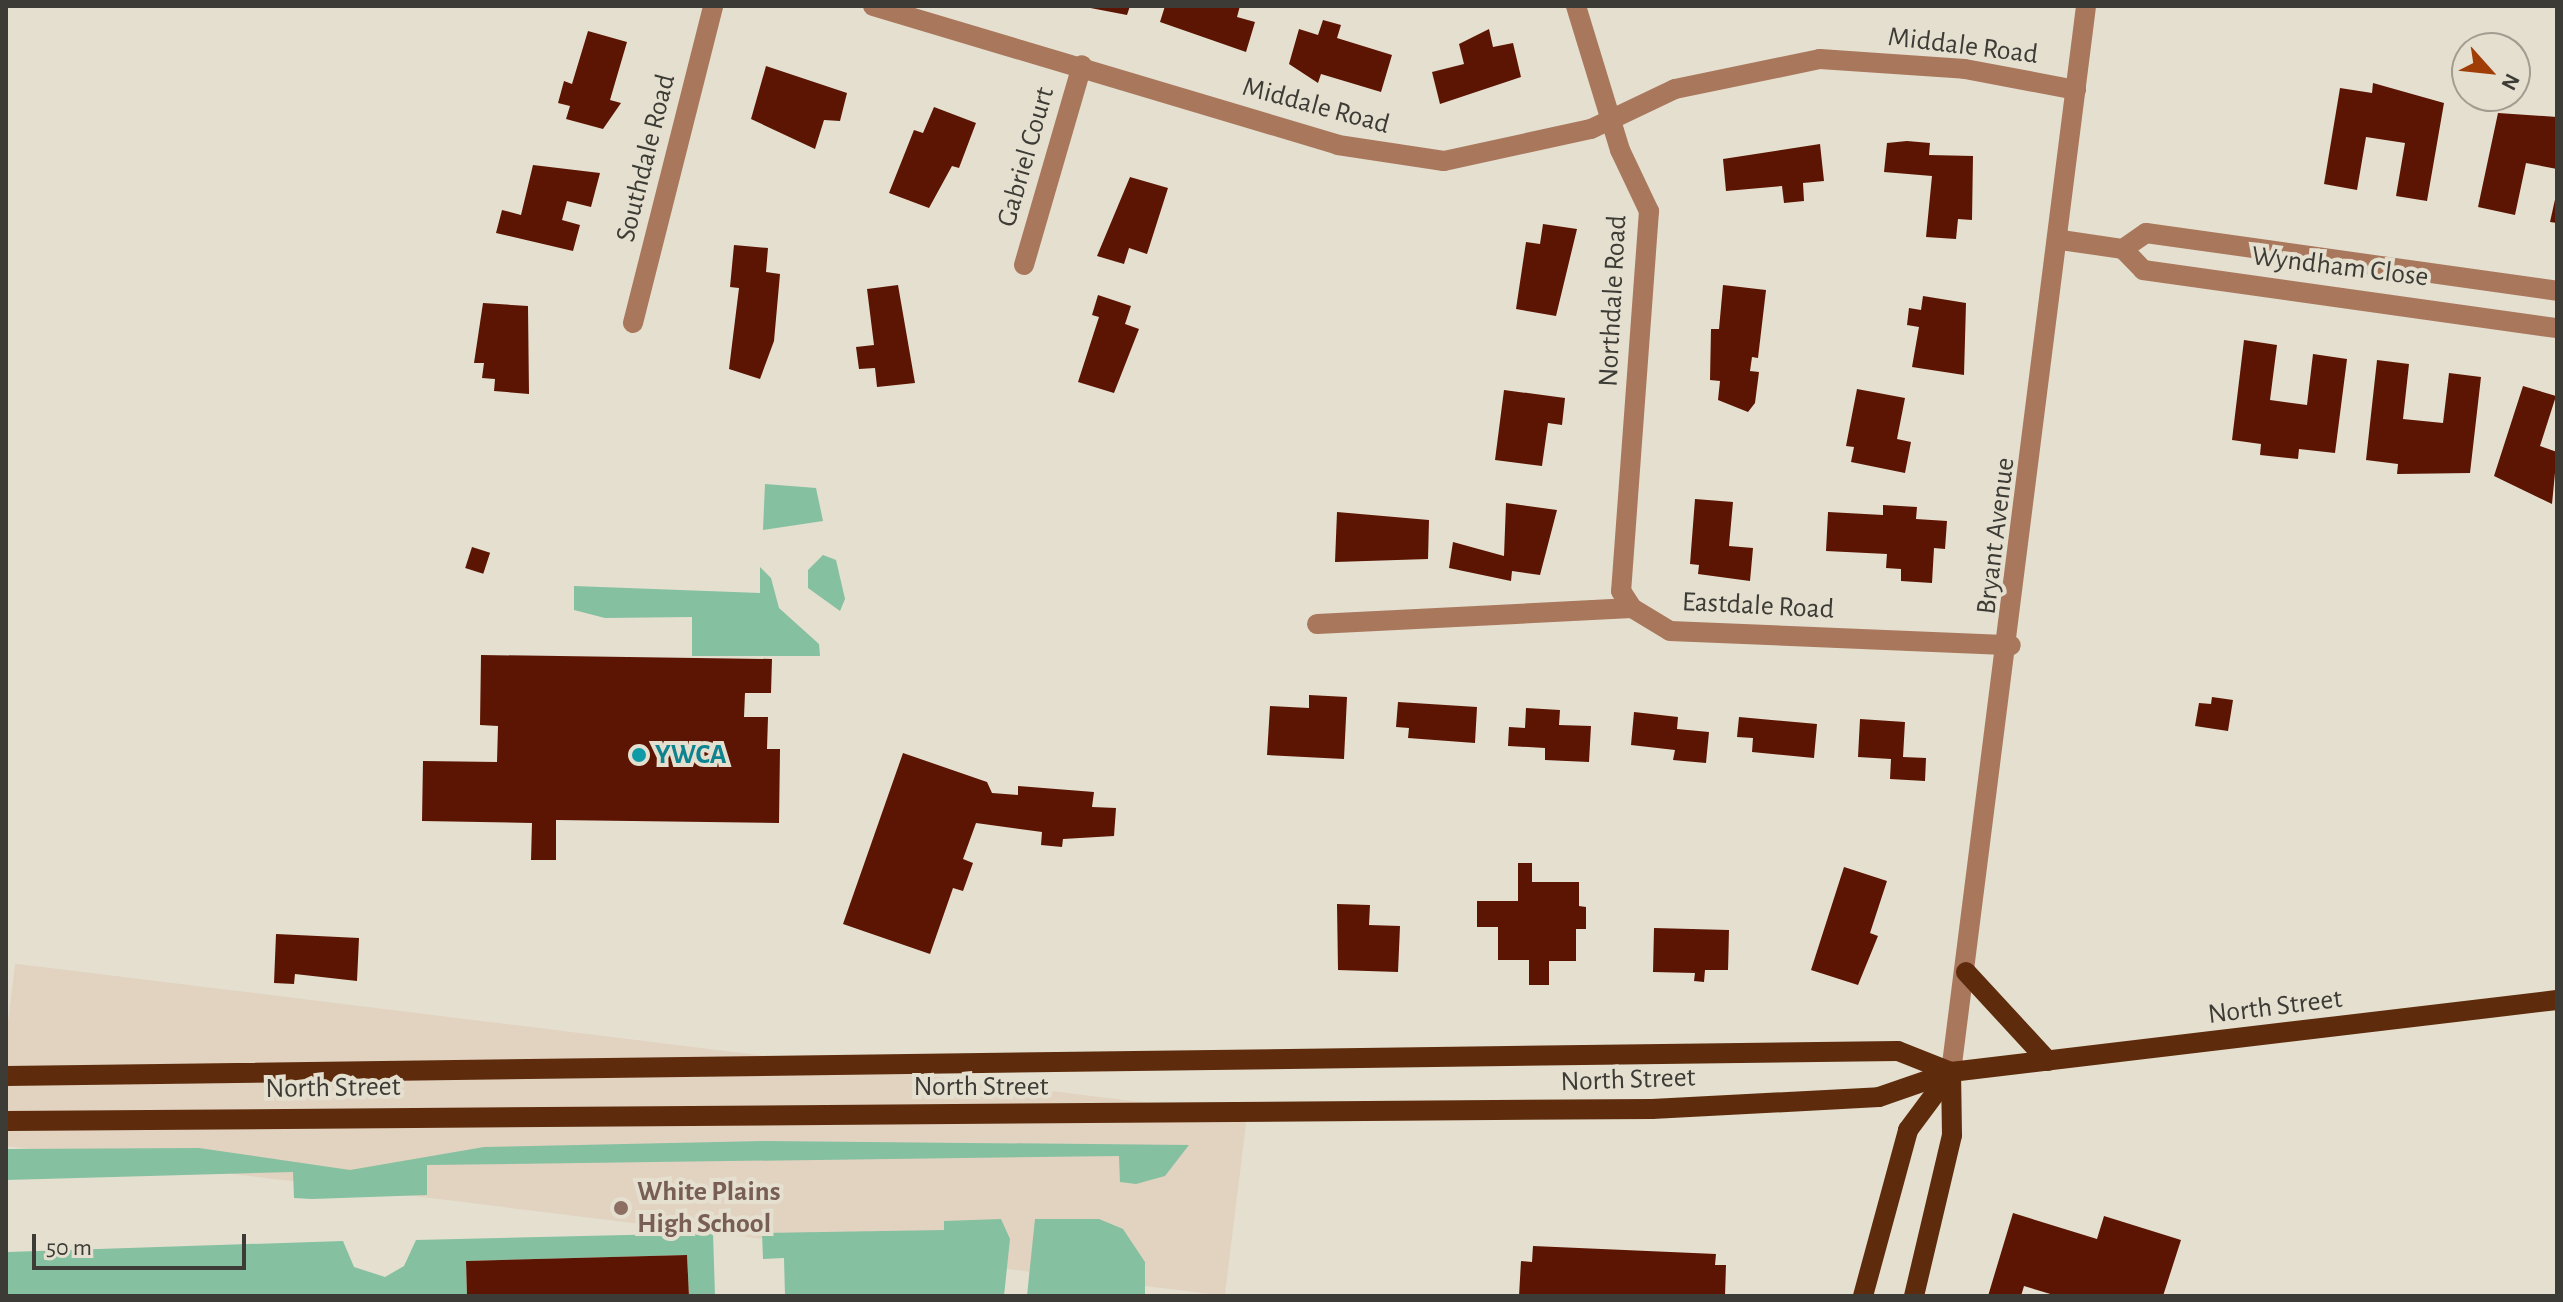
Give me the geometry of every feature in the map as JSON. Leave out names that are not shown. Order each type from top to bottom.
[{"type":"main road","points":[[1966,972],[2048,1061]]},
{"type":"main road","name":"North Street","points":[[6,1121],[1652,1109],[1879,1097],[1951,1072],[2557,1000]]},
{"type":"main road","name":"North Street","points":[[6,1076],[1898,1051],[1951,1072]]},
{"type":"main road","name":"Bryant Avenue","points":[[1863,1296],[1908,1130],[1951,1072]]},
{"type":"main road","name":"Bryant Avenue","points":[[1914,1296],[1952,1135],[1951,1072]]},
{"type":"street","name":"Southdale Road","points":[[633,323],[713,6]]},
{"type":"street","name":"Middale Road","points":[[873,6],[1393,156],[1487,157],[1611,120],[1675,89],[1820,59],[1965,69],[2076,90]]},
{"type":"street","name":"Northdale Road","points":[[1576,6],[1611,120],[1649,211],[1621,591],[1632,608]]},
{"type":"street","name":"Bryant Avenue","points":[[1951,1072],[2011,645],[2061,240],[2086,6]]},
{"type":"street","name":"Gabriel Court","points":[[1024,265],[1082,65]]},
{"type":"street","name":"Wyndham Close","points":[[2123,249],[2146,233],[2531,284],[2557,291]]},
{"type":"street","name":"Wyndham Close","points":[[2061,240],[2123,249],[2143,270],[2525,319],[2557,328]]},
{"type":"street","points":[[2525,319],[2531,284]]},
{"type":"street","points":[[1317,624],[1632,608]]},
{"type":"street","name":"Eastdale Road","points":[[1632,608],[1670,631],[2011,645]]},
{"type":"shaded area","points":[[15,964],[1247,1115],[1225,1296],[6,1146],[6,1039]]},
{"type":"green space","points":[[765,484],[816,488],[823,521],[763,530]]},
{"type":"green space","points":[[823,555],[836,560],[845,599],[840,611],[808,588],[808,570]]},
{"type":"green space","points":[[760,567],[771,578],[779,608],[819,644],[820,656],[692,656],[692,617],[605,618],[574,610],[574,586],[760,593]]},
{"type":"green space","points":[[765,1141],[1189,1145],[1165,1176],[1136,1184],[1120,1182],[1119,1156],[427,1165],[427,1195],[312,1199],[294,1198],[293,1172],[6,1180],[6,1149],[199,1148],[350,1170],[484,1147]]},
{"type":"green space","points":[[1001,1219],[1010,1239],[1004,1296],[785,1296],[784,1258],[763,1259],[762,1233],[944,1230],[944,1221]]},
{"type":"green space","points":[[1035,1219],[1099,1219],[1123,1229],[1145,1262],[1145,1296],[1027,1296]]},
{"type":"green space","points":[[713,1233],[715,1296],[689,1296],[687,1255],[466,1261],[467,1296],[6,1296],[8,1252],[343,1241],[354,1267],[385,1277],[404,1266],[416,1240]]},
{"type":"building","points":[[1080,6],[1130,6],[1127,15]]},
{"type":"building","points":[[1165,6],[1240,6],[1237,17],[1255,22],[1246,52],[1160,22]]},
{"type":"building","points":[[1323,20],[1341,25],[1337,38],[1392,55],[1381,92],[1321,74],[1318,83],[1289,64],[1299,29],[1318,35]]},
{"type":"building","points":[[1489,29],[1493,47],[1513,43],[1521,77],[1440,104],[1432,72],[1464,64],[1459,44]]},
{"type":"building","points":[[588,31],[627,42],[610,100],[621,103],[603,129],[566,119],[570,106],[558,103],[564,81],[572,84]]},
{"type":"building","points":[[766,66],[847,93],[840,121],[824,120],[815,149],[751,119]]},
{"type":"building","points":[[2373,83],[2444,103],[2427,201],[2396,196],[2405,143],[2366,137],[2357,190],[2324,184],[2340,88],[2372,93]]},
{"type":"building","points":[[934,107],[976,123],[959,168],[952,166],[929,208],[889,193],[914,130],[923,133]]},
{"type":"building","points":[[2498,113],[2557,117],[2557,169],[2526,163],[2515,215],[2478,207]]},
{"type":"building","points":[[1887,143],[1930,143],[1929,155],[1973,156],[1972,220],[1958,219],[1956,239],[1926,237],[1932,176],[1884,172]]},
{"type":"building","points":[[1820,144],[1824,181],[1803,183],[1804,201],[1784,203],[1782,186],[1726,191],[1723,159]]},
{"type":"building","points":[[533,165],[600,173],[591,207],[567,201],[562,220],[580,225],[573,251],[496,233],[502,210],[521,215]]},
{"type":"building","points":[[1130,177],[1168,188],[1147,254],[1129,248],[1124,264],[1097,256]]},
{"type":"building","points":[[2557,195],[2557,223],[2550,222]]},
{"type":"building","points":[[1543,224],[1577,229],[1556,316],[1516,309],[1526,242],[1540,244]]},
{"type":"building","points":[[734,245],[768,248],[766,272],[780,274],[774,341],[760,379],[729,369],[739,288],[730,287]]},
{"type":"building","points":[[898,285],[915,383],[877,387],[875,368],[859,369],[856,347],[874,345],[867,289]]},
{"type":"building","points":[[1723,285],[1766,290],[1758,358],[1752,357],[1750,371],[1759,372],[1755,403],[1748,412],[1718,400],[1720,381],[1710,380],[1711,329],[1719,329]]},
{"type":"building","points":[[1098,295],[1131,306],[1125,324],[1139,329],[1114,393],[1078,382],[1099,317],[1092,315]]},
{"type":"building","points":[[1923,296],[1966,303],[1964,375],[1912,367],[1919,327],[1907,325],[1909,308],[1921,310]]},
{"type":"building","points":[[483,303],[528,306],[529,394],[494,391],[495,379],[482,378],[484,363],[474,363]]},
{"type":"building","points":[[2244,340],[2277,345],[2270,400],[2307,405],[2313,354],[2347,359],[2335,453],[2299,449],[2298,459],[2260,455],[2261,444],[2232,440]]},
{"type":"building","points":[[2377,360],[2409,364],[2403,419],[2443,423],[2449,373],[2481,377],[2470,473],[2397,474],[2398,464],[2366,460]]},
{"type":"building","points":[[2523,386],[2556,396],[2540,446],[2557,452],[2552,504],[2494,476]]},
{"type":"building","points":[[1857,389],[1905,398],[1897,439],[1911,442],[1905,473],[1851,462],[1854,447],[1846,446]]},
{"type":"building","points":[[1504,390],[1565,398],[1562,425],[1548,423],[1542,466],[1495,460]]},
{"type":"building","points":[[1695,499],[1733,502],[1729,546],[1753,548],[1750,581],[1698,574],[1699,565],[1690,564]]},
{"type":"building","points":[[1506,503],[1557,510],[1540,575],[1512,571],[1511,581],[1449,568],[1453,542],[1504,556]]},
{"type":"building","points":[[1883,505],[1917,507],[1916,519],[1947,521],[1945,549],[1934,548],[1932,583],[1901,581],[1901,569],[1886,568],[1887,554],[1826,551],[1828,512],[1883,515]]},
{"type":"building","points":[[1337,512],[1429,520],[1428,559],[1335,562]]},
{"type":"building","points":[[472,547],[490,553],[483,574],[465,568]]},
{"type":"building","name":"YWCA","points":[[481,655],[772,659],[771,693],[745,693],[744,717],[768,717],[767,749],[780,749],[779,823],[556,820],[556,860],[531,860],[532,823],[422,821],[423,761],[497,762],[498,726],[480,725]]},
{"type":"building","points":[[1309,695],[1347,697],[1344,759],[1267,755],[1270,706],[1309,708]]},
{"type":"building","points":[[2212,697],[2233,700],[2228,731],[2195,726],[2199,703],[2211,704]]},
{"type":"building","points":[[1398,702],[1477,707],[1475,743],[1408,738],[1409,728],[1396,727]]},
{"type":"building","points":[[1526,708],[1560,710],[1559,725],[1591,726],[1589,762],[1545,760],[1545,748],[1508,746],[1509,727],[1525,728]]},
{"type":"building","points":[[1634,712],[1678,717],[1677,729],[1709,732],[1706,763],[1673,760],[1675,750],[1631,745]]},
{"type":"building","points":[[1739,717],[1817,724],[1814,758],[1752,752],[1753,738],[1737,737]]},
{"type":"building","points":[[1860,719],[1905,722],[1903,757],[1926,758],[1925,781],[1890,779],[1891,759],[1858,757]]},
{"type":"building","points":[[903,753],[987,782],[992,793],[1018,795],[1018,786],[1094,792],[1092,807],[1116,808],[1114,836],[1063,839],[1062,847],[1041,845],[1042,832],[976,823],[963,859],[973,863],[963,891],[953,888],[930,954],[843,924]]},
{"type":"building","points":[[1518,863],[1532,863],[1532,882],[1579,882],[1579,906],[1586,907],[1586,929],[1576,929],[1576,961],[1549,961],[1549,985],[1529,985],[1529,960],[1498,960],[1498,927],[1477,927],[1477,901],[1518,901]]},
{"type":"building","points":[[1844,867],[1887,881],[1870,933],[1878,936],[1858,985],[1811,970]]},
{"type":"building","points":[[1337,904],[1370,905],[1369,925],[1400,926],[1398,972],[1338,970]]},
{"type":"building","points":[[1654,928],[1729,930],[1728,970],[1705,970],[1704,982],[1694,981],[1695,973],[1653,972]]},
{"type":"building","points":[[276,934],[359,938],[357,981],[295,974],[294,984],[274,983]]},
{"type":"building","points":[[2013,1213],[2097,1239],[2104,1216],[2181,1240],[2163,1296],[2057,1296],[2024,1286],[2021,1296],[1988,1296]]},
{"type":"building","points":[[1533,1246],[1716,1254],[1715,1265],[1726,1265],[1725,1296],[1519,1296],[1521,1261],[1532,1262]]},
{"type":"building","points":[[687,1255],[689,1296],[467,1296],[466,1261]]},
{"type":"place","name":"YWCA","points":[[639,755]]},
{"type":"place","name":"White Plains High School","points":[[621,1208]]}]
